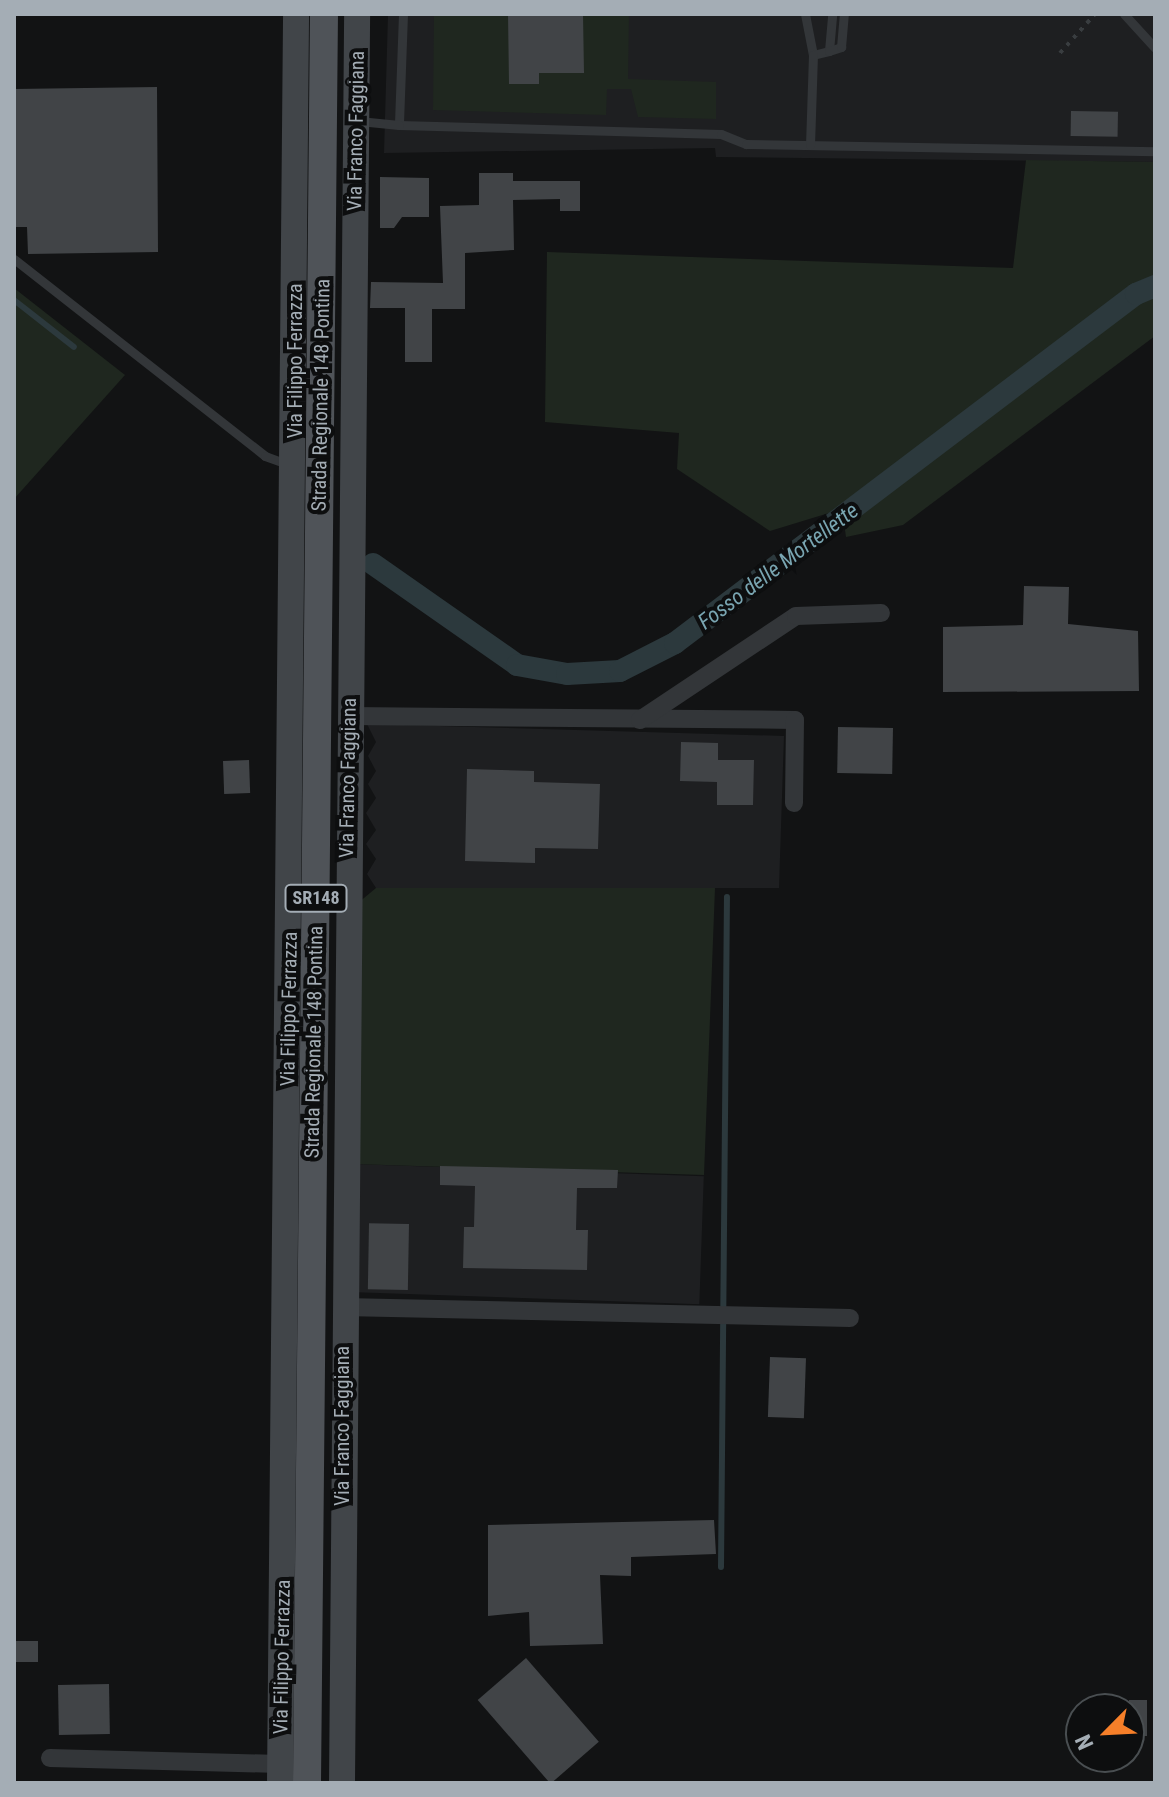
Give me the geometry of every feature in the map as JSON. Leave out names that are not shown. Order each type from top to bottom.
[{"type":"main road","name":"Strada Regionale 148 Pontina","points":[[307,1783],[324,14]]},
{"type":"street","name":"Via Filippo Ferrazza","points":[[50,1758],[280,1774],[296,14]]},
{"type":"street","name":"Via Franco Faggiana","points":[[342,1783],[343,1307],[357,14]]},
{"type":"street","points":[[640,720],[796,616],[881,613]]},
{"type":"street","points":[[349,716],[795,720],[794,803]]},
{"type":"street","points":[[343,1307],[850,1318]]},
{"type":"lane","points":[[399,125],[403,14]]},
{"type":"lane","points":[[829,51],[832,14]]},
{"type":"lane","points":[[813,55],[841,47],[844,14]]},
{"type":"lane","points":[[1124,14],[1155,48]]},
{"type":"lane","points":[[805,19],[813,55],[810,145]]},
{"type":"lane","points":[[356,121],[399,125],[721,134],[746,144],[1155,151]]},
{"type":"lane","points":[[14,259],[265,456],[294,466]]},
{"type":"path","points":[[1060,53],[1095,14]]},
{"type":"shaded area","points":[[388,14],[1155,14],[1155,162],[716,157],[715,148],[384,153]]},
{"type":"shaded area","points":[[434,14],[509,14],[509,84],[539,73],[583,72],[583,14],[629,14],[628,79],[716,82],[716,119],[638,117],[631,89],[607,89],[606,115],[433,110]]},
{"type":"shaded area","points":[[1026,160],[1155,162],[1155,336],[903,525],[846,537],[842,509],[770,531],[677,469],[679,433],[545,422],[547,252],[1013,268]]},
{"type":"shaded area","points":[[14,288],[125,375],[14,499]]},
{"type":"shaded area","points":[[367,724],[784,736],[779,888],[376,888],[367,874],[376,859],[366,844],[376,830],[366,813],[376,798],[368,784],[376,771],[368,756],[376,742]]},
{"type":"shaded area","points":[[376,888],[715,888],[704,1175],[354,1164],[358,903]]},
{"type":"shaded area","points":[[354,1164],[704,1176],[699,1304],[350,1292]]},
{"type":"building","points":[[508,14],[583,14],[584,73],[539,73],[539,84],[509,84]]},
{"type":"building","points":[[157,87],[158,252],[28,254],[27,227],[14,227],[14,89]]},
{"type":"building","points":[[1071,111],[1118,112],[1118,137],[1071,136]]},
{"type":"building","points":[[479,173],[513,173],[513,181],[580,181],[580,211],[560,211],[560,199],[513,200],[514,250],[465,253],[465,309],[432,309],[432,362],[405,362],[405,308],[370,308],[371,282],[443,283],[440,206],[479,205]]},
{"type":"building","points":[[380,177],[429,178],[429,217],[402,217],[394,228],[380,228]]},
{"type":"building","points":[[1024,586],[1069,587],[1068,624],[1138,631],[1139,691],[943,692],[943,627],[1023,625]]},
{"type":"building","points":[[838,727],[893,728],[892,774],[837,773]]},
{"type":"building","points":[[681,742],[718,743],[718,760],[754,760],[753,805],[717,805],[717,782],[680,781]]},
{"type":"building","points":[[249,760],[250,793],[224,794],[223,761]]},
{"type":"building","points":[[467,769],[534,771],[534,782],[600,784],[598,849],[535,848],[535,863],[465,861]]},
{"type":"building","points":[[440,1166],[618,1170],[617,1188],[577,1188],[576,1230],[588,1230],[587,1270],[463,1268],[464,1227],[474,1227],[475,1186],[440,1185]]},
{"type":"building","points":[[369,1223],[409,1224],[408,1290],[368,1289]]},
{"type":"building","points":[[770,1357],[806,1358],[804,1418],[768,1417]]},
{"type":"building","points":[[714,1520],[716,1554],[631,1557],[631,1576],[600,1575],[603,1644],[530,1646],[529,1612],[488,1616],[488,1525]]},
{"type":"building","points":[[14,1641],[38,1641],[38,1662],[14,1662]]},
{"type":"building","points":[[526,1658],[599,1742],[550,1783],[478,1700]]},
{"type":"building","points":[[109,1684],[110,1734],[59,1735],[58,1685]]},
{"type":"building","points":[[1145,1700],[1147,1736],[1145,1736]]},
{"type":"waterway","name":"Fosso delle Mortellette","points":[[373,564],[517,665],[567,674],[620,671],[675,643],[1136,294],[1155,286]]},
{"type":"waterway","name":"Fosso delle Mortellette","points":[[14,300],[74,347]]},
{"type":"waterway","points":[[721,1567],[727,897]]}]
